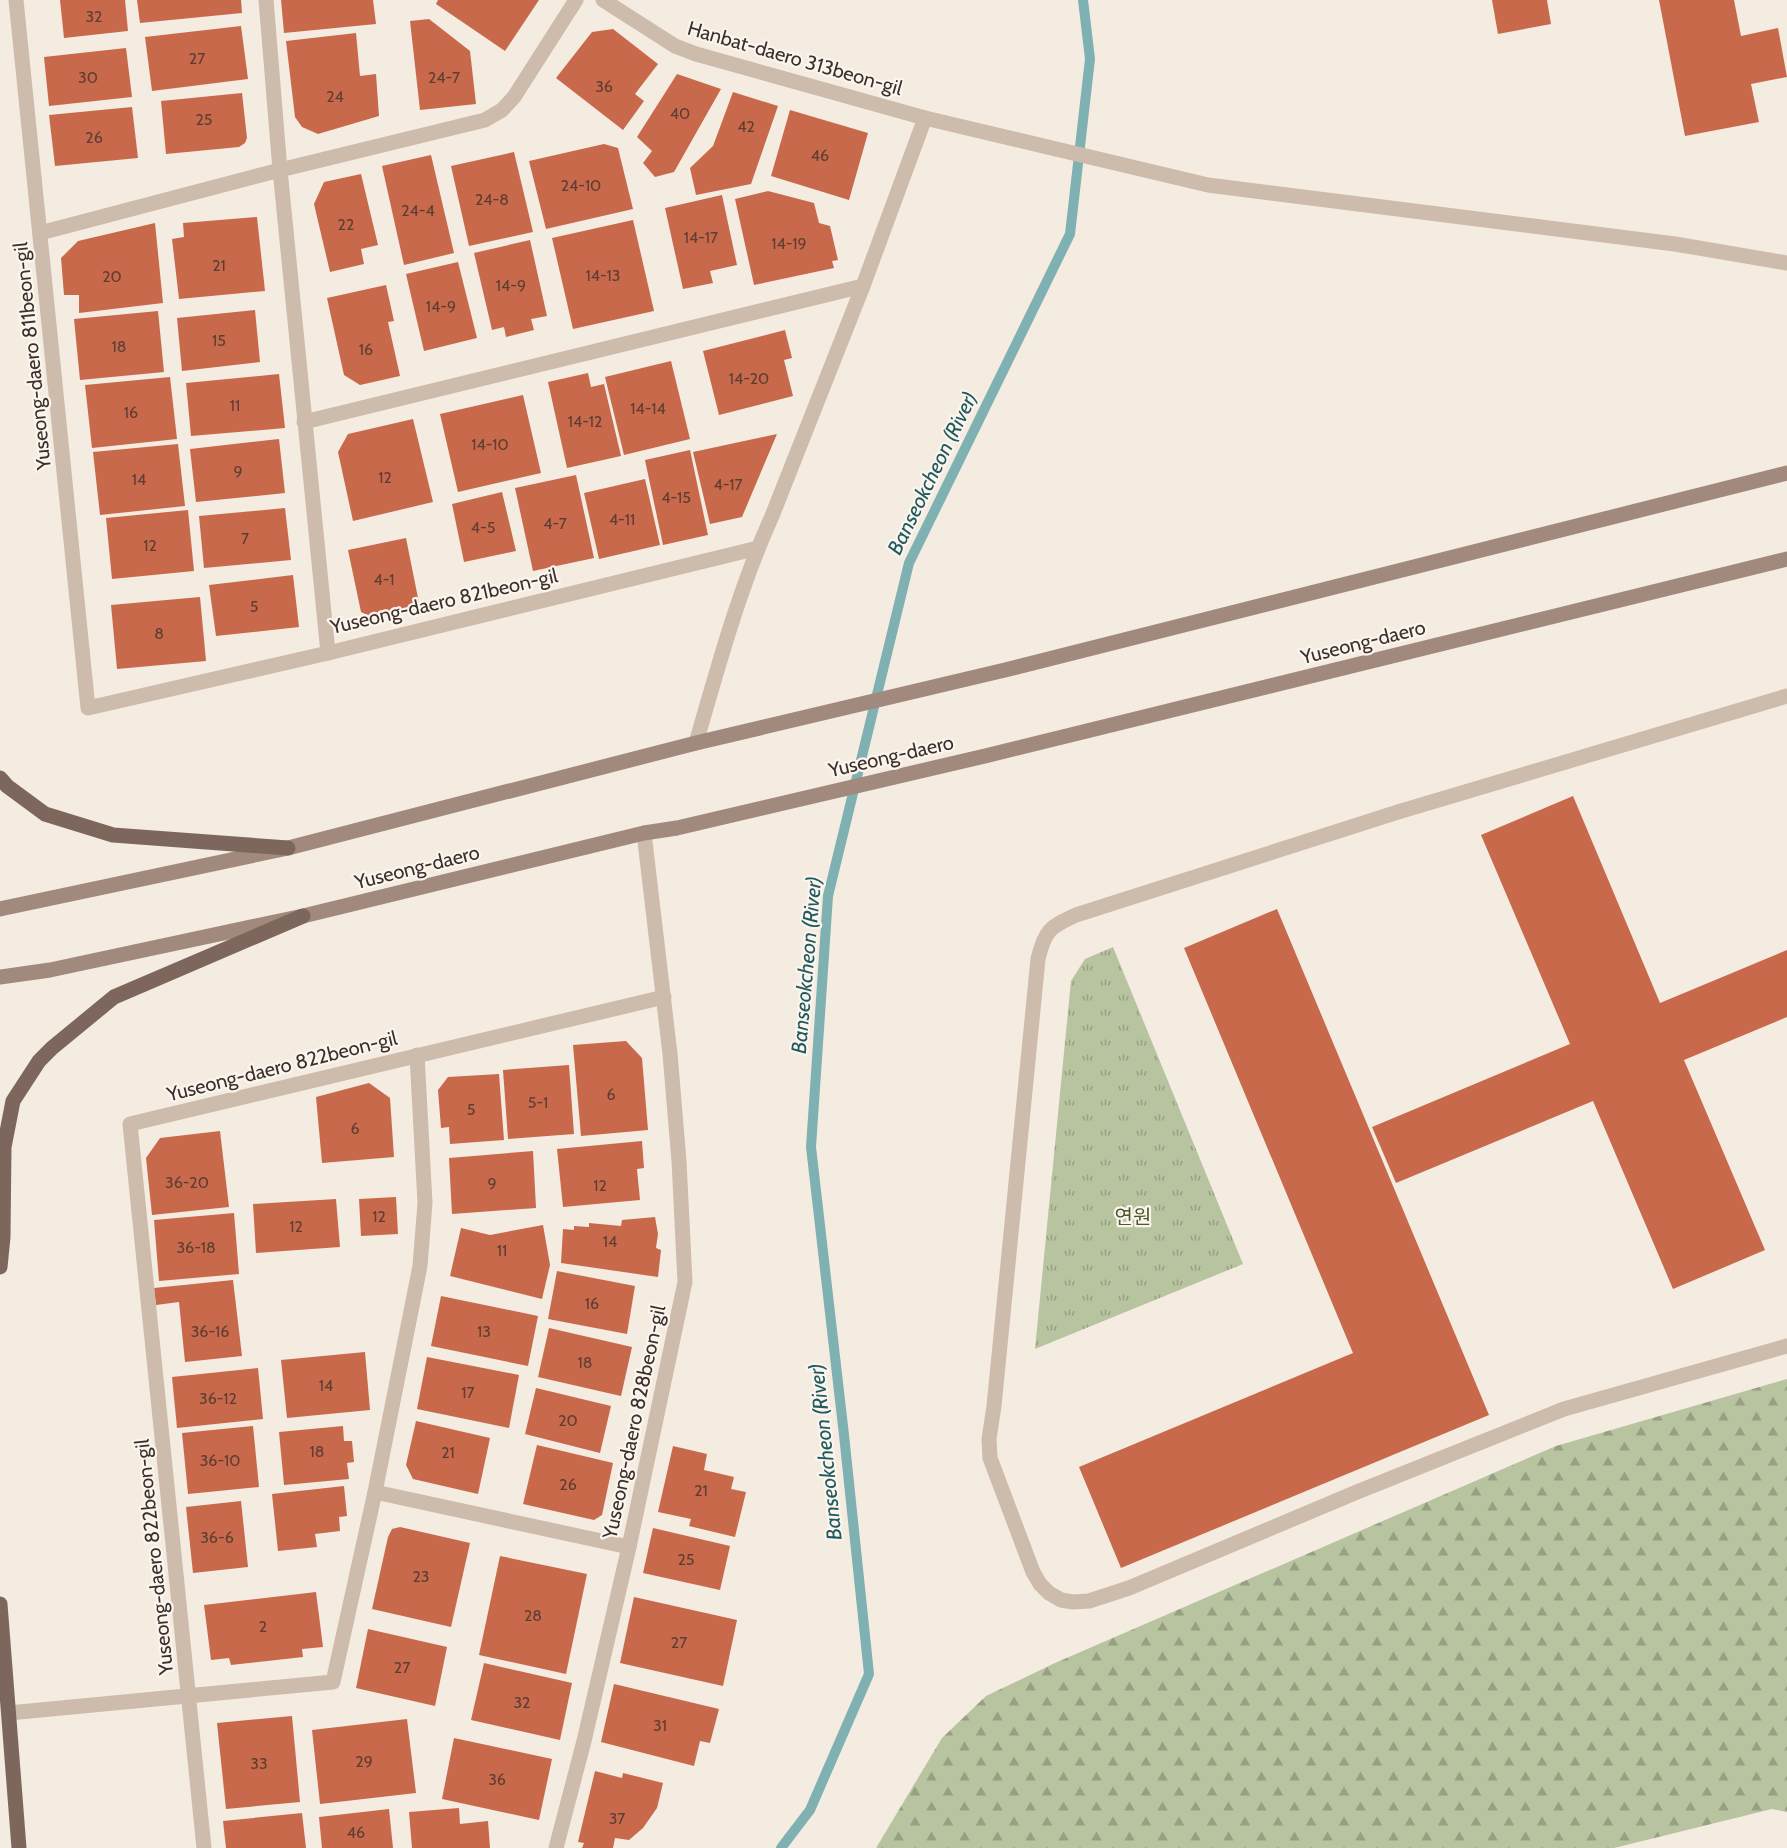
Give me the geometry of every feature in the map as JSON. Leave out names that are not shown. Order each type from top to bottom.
[{"type":"main road","points":[[0,909],[288,848],[696,743],[1005,670],[1787,473]]},
{"type":"main road","name":"Yuseong-daero","points":[[0,976],[50,970],[303,916],[644,833],[676,828],[985,756],[1787,559]]},
{"type":"main road","points":[[0,778],[7,786],[45,814],[113,835],[288,848]]},
{"type":"main road","points":[[0,1267],[3,1237],[4,1146],[13,1101],[39,1061],[114,997],[303,916]]},
{"type":"main road","points":[[0,1604],[19,1848]]},
{"type":"street","name":"Yuseong-daero 811beon-gil","points":[[16,0],[88,708],[328,653]]},
{"type":"street","name":"Yuseong-daero 821beon-gil","points":[[266,0],[280,170],[328,653],[758,548]]},
{"type":"street","points":[[40,233],[280,170],[485,120],[502,110],[514,97],[576,0]]},
{"type":"street","name":"Hanbat-daero 313beon-gil","points":[[603,0],[675,46],[696,54],[925,118],[1208,185],[1675,244],[1787,263]]},
{"type":"street","points":[[696,743],[717,671],[758,548],[863,286],[925,118]]},
{"type":"street","points":[[304,422],[863,286]]},
{"type":"street","points":[[1787,696],[1386,816],[1076,915],[1049,929],[1038,959],[989,1438],[990,1458],[1033,1572],[1040,1584],[1061,1600],[1089,1602],[1129,1588],[1357,1492],[1564,1409],[1787,1346]]},
{"type":"street","name":"Yuseong-daero 828beon-gil","points":[[556,1848],[584,1741],[629,1547],[685,1282],[679,1161],[664,998],[644,833]]},
{"type":"street","points":[[417,1055],[664,998]]},
{"type":"street","name":"Yuseong-daero 822beon-gil","points":[[9,1713],[333,1682],[375,1492],[420,1266],[425,1203],[417,1055],[130,1124],[189,1695]]},
{"type":"street","points":[[375,1492],[629,1547]]},
{"type":"street","points":[[189,1695],[204,1848]]},
{"type":"green space","name":"연원","points":[[1113,947],[1243,1264],[1035,1349],[1071,981],[1085,959]]},
{"type":"green space","points":[[1787,1379],[1787,1812],[1772,1809],[1614,1848],[876,1848],[942,1738],[986,1696],[1055,1663],[1556,1446]]},
{"type":"building","points":[[60,0],[125,0],[128,31],[64,38]]},
{"type":"building","points":[[137,0],[241,0],[242,13],[140,23]]},
{"type":"building","points":[[281,0],[373,0],[376,24],[284,33]]},
{"type":"building","points":[[438,0],[539,0],[505,51],[436,4]]},
{"type":"building","points":[[1492,0],[1547,0],[1551,24],[1498,34]]},
{"type":"building","points":[[1659,0],[1734,0],[1741,36],[1778,28],[1787,77],[1751,84],[1759,122],[1685,136]]},
{"type":"building","points":[[429,19],[470,51],[476,104],[420,110],[410,21]]},
{"type":"building","points":[[241,26],[248,79],[152,91],[145,37]]},
{"type":"building","points":[[613,29],[658,64],[635,94],[644,101],[623,130],[556,78],[592,32]]},
{"type":"building","points":[[356,33],[360,76],[376,74],[379,116],[318,134],[302,127],[295,117],[286,41]]},
{"type":"building","points":[[126,48],[132,97],[49,106],[44,57]]},
{"type":"building","points":[[677,74],[721,89],[674,172],[655,177],[643,163],[652,151],[637,137]]},
{"type":"building","points":[[733,92],[778,106],[751,184],[696,195],[690,168],[713,146]]},
{"type":"building","points":[[242,93],[247,138],[245,143],[239,147],[166,154],[161,101]]},
{"type":"building","points":[[132,107],[138,158],[55,166],[49,115]]},
{"type":"building","points":[[790,110],[868,133],[849,200],[771,176]]},
{"type":"building","points":[[604,144],[618,148],[633,209],[546,229],[529,161]]},
{"type":"building","points":[[514,152],[533,232],[469,246],[451,166]]},
{"type":"building","points":[[431,155],[454,253],[404,265],[382,166]]},
{"type":"building","points":[[361,174],[378,245],[361,249],[364,264],[330,272],[314,204],[324,182]]},
{"type":"building","points":[[768,191],[814,203],[819,223],[830,226],[838,260],[832,261],[834,268],[754,285],[735,199]]},
{"type":"building","points":[[722,195],[737,265],[710,271],[713,283],[683,289],[665,208]]},
{"type":"building","points":[[257,217],[265,291],[179,299],[172,239],[184,237],[183,223]]},
{"type":"building","points":[[633,220],[654,311],[573,329],[552,238]]},
{"type":"building","points":[[155,223],[163,303],[79,313],[79,295],[64,295],[61,258],[78,241]]},
{"type":"building","points":[[530,240],[547,316],[531,319],[534,330],[506,337],[504,327],[492,330],[474,253]]},
{"type":"building","points":[[458,262],[477,338],[424,351],[406,274]]},
{"type":"building","points":[[386,285],[394,321],[388,322],[400,376],[360,385],[344,375],[327,298]]},
{"type":"building","points":[[255,310],[260,362],[182,371],[177,318]]},
{"type":"building","points":[[158,311],[164,372],[80,380],[74,319]]},
{"type":"building","points":[[785,330],[792,358],[784,360],[793,396],[719,415],[703,351]]},
{"type":"building","points":[[671,361],[690,439],[624,455],[605,377]]},
{"type":"building","points":[[588,373],[591,387],[604,384],[621,456],[567,468],[548,382]]},
{"type":"building","points":[[279,374],[285,428],[191,436],[186,383]]},
{"type":"building","points":[[170,377],[177,439],[92,448],[85,385]]},
{"type":"building","points":[[523,395],[541,473],[458,492],[440,414]]},
{"type":"building","points":[[413,419],[433,502],[353,521],[338,452],[348,434]]},
{"type":"building","points":[[777,434],[742,517],[710,524],[693,452]]},
{"type":"building","points":[[279,439],[285,493],[196,502],[190,449]]},
{"type":"building","points":[[178,444],[185,506],[100,515],[93,452]]},
{"type":"building","points":[[690,450],[708,535],[663,545],[645,460]]},
{"type":"building","points":[[576,475],[594,558],[533,571],[515,488]]},
{"type":"building","points":[[645,479],[660,545],[599,559],[584,493]]},
{"type":"building","points":[[502,492],[516,551],[464,562],[452,504]]},
{"type":"building","points":[[285,508],[291,560],[204,568],[199,516]]},
{"type":"building","points":[[188,510],[194,571],[112,579],[106,518]]},
{"type":"building","points":[[406,538],[420,608],[374,618],[361,612],[348,550]]},
{"type":"building","points":[[293,575],[299,627],[216,636],[209,585]]},
{"type":"building","points":[[200,597],[206,661],[117,669],[111,605]]},
{"type":"building","points":[[1573,796],[1660,1003],[1787,950],[1787,1017],[1684,1060],[1765,1250],[1673,1289],[1593,1101],[1396,1183],[1372,1127],[1570,1044],[1481,835]]},
{"type":"building","points":[[1277,909],[1489,1415],[1121,1568],[1079,1467],[1353,1353],[1184,948]]},
{"type":"building","points":[[626,1041],[642,1058],[648,1130],[581,1136],[573,1045]]},
{"type":"building","points":[[569,1065],[574,1134],[508,1139],[503,1070]]},
{"type":"building","points":[[499,1074],[504,1140],[450,1144],[449,1127],[441,1128],[438,1090],[448,1077]]},
{"type":"building","points":[[369,1083],[390,1098],[394,1157],[322,1163],[316,1097]]},
{"type":"building","points":[[220,1131],[229,1207],[152,1215],[146,1158],[160,1138]]},
{"type":"building","points":[[642,1141],[644,1168],[637,1169],[640,1200],[563,1207],[557,1149]]},
{"type":"building","points":[[533,1151],[536,1208],[452,1214],[449,1158]]},
{"type":"building","points":[[396,1197],[398,1234],[361,1236],[359,1199]]},
{"type":"building","points":[[336,1199],[340,1247],[256,1253],[253,1204]]},
{"type":"building","points":[[234,1213],[239,1274],[159,1281],[154,1220]]},
{"type":"building","points":[[655,1217],[658,1234],[656,1248],[661,1250],[658,1277],[561,1263],[563,1229],[574,1230],[574,1226],[589,1227],[589,1223],[621,1226],[622,1220]]},
{"type":"building","points":[[543,1225],[550,1265],[542,1299],[450,1276],[461,1228],[490,1235]]},
{"type":"building","points":[[557,1271],[635,1286],[627,1334],[548,1319]]},
{"type":"building","points":[[233,1280],[242,1356],[185,1362],[179,1302],[156,1305],[154,1288]]},
{"type":"building","points":[[441,1296],[538,1316],[528,1366],[431,1346]]},
{"type":"building","points":[[549,1328],[632,1347],[621,1396],[538,1377]]},
{"type":"building","points":[[365,1352],[370,1410],[287,1418],[281,1360]]},
{"type":"building","points":[[427,1357],[519,1375],[509,1428],[417,1409]]},
{"type":"building","points":[[258,1368],[263,1419],[177,1428],[172,1377]]},
{"type":"building","points":[[536,1388],[611,1406],[600,1453],[525,1434]]},
{"type":"building","points":[[416,1421],[490,1438],[478,1494],[413,1479],[406,1465]]},
{"type":"building","points":[[253,1426],[259,1487],[188,1494],[182,1433]]},
{"type":"building","points":[[343,1426],[344,1441],[352,1441],[354,1462],[347,1463],[349,1479],[284,1485],[279,1432]]},
{"type":"building","points":[[537,1445],[613,1463],[602,1515],[594,1520],[523,1504]]},
{"type":"building","points":[[673,1446],[707,1454],[704,1470],[734,1477],[731,1489],[746,1492],[735,1537],[689,1526],[691,1519],[658,1512]]},
{"type":"building","points":[[344,1486],[347,1516],[339,1517],[340,1531],[315,1534],[317,1547],[278,1551],[272,1494]]},
{"type":"building","points":[[241,1501],[248,1567],[193,1573],[186,1507]]},
{"type":"building","points":[[400,1527],[470,1543],[451,1627],[372,1609],[388,1537],[392,1529]]},
{"type":"building","points":[[653,1528],[730,1546],[720,1590],[643,1573]]},
{"type":"building","points":[[500,1556],[587,1574],[566,1674],[479,1655]]},
{"type":"building","points":[[316,1592],[323,1647],[302,1649],[303,1657],[231,1665],[229,1658],[211,1660],[204,1605]]},
{"type":"building","points":[[634,1597],[737,1620],[723,1686],[620,1663]]},
{"type":"building","points":[[368,1629],[447,1647],[435,1706],[356,1688]]},
{"type":"building","points":[[484,1663],[572,1683],[560,1740],[471,1720]]},
{"type":"building","points":[[614,1684],[719,1709],[710,1743],[700,1741],[694,1766],[601,1742]]},
{"type":"building","points":[[292,1716],[300,1802],[226,1809],[217,1723]]},
{"type":"building","points":[[407,1719],[416,1793],[320,1804],[312,1730]]},
{"type":"building","points":[[454,1738],[552,1759],[539,1820],[442,1799]]},
{"type":"building","points":[[595,1771],[622,1778],[623,1773],[663,1783],[657,1808],[643,1828],[629,1840],[615,1838],[613,1848],[582,1848],[584,1843],[578,1842]]},
{"type":"building","points":[[459,1808],[460,1824],[488,1821],[490,1848],[412,1848],[409,1812]]},
{"type":"building","points":[[389,1809],[393,1848],[322,1848],[319,1817]]},
{"type":"building","points":[[302,1813],[306,1848],[226,1848],[223,1821]]},
{"type":"waterway","name":"Banseokcheon (River)","points":[[781,1848],[810,1810],[869,1674],[811,1147],[828,896],[909,563],[1070,234],[1090,59],[1083,0]]}]
